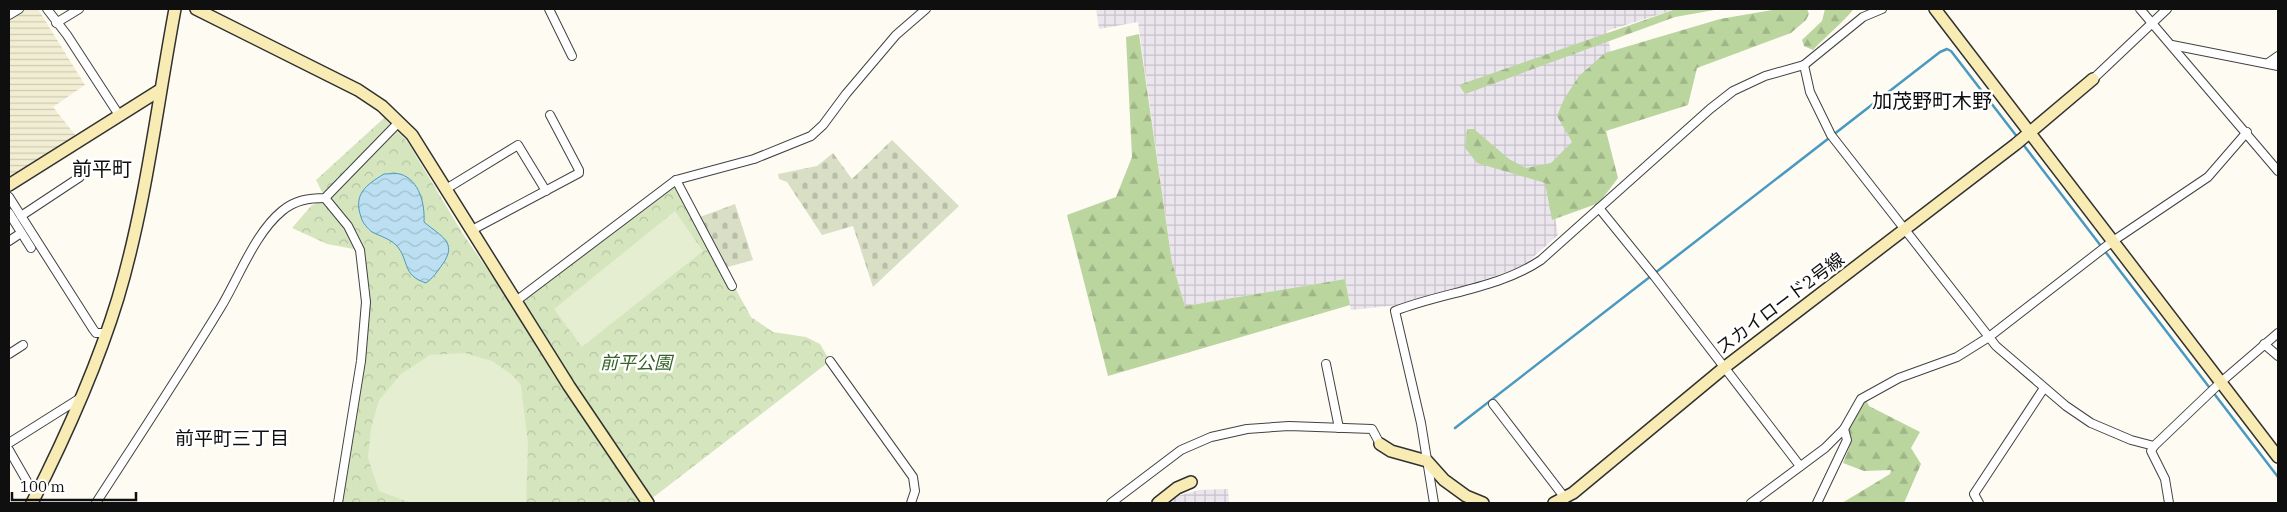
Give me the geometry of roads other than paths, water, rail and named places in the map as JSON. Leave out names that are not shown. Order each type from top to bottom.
[{"type":"street","points":[[9,15],[19,9]]},
{"type":"street","points":[[47,9],[67,35],[119,115]]},
{"type":"street","points":[[56,23],[79,9]]},
{"type":"street","points":[[34,500],[83,396],[107,333],[118,296],[140,209],[175,9]]},
{"type":"street","points":[[196,9],[358,90],[382,106],[412,135],[574,393],[648,503]]},
{"type":"street","points":[[549,9],[572,56]]},
{"type":"street","points":[[516,301],[676,180],[754,159],[811,136],[823,125],[846,94],[896,35],[926,9]]},
{"type":"street","points":[[1434,503],[1421,422],[1395,311],[1417,302],[1522,273],[1541,260],[1733,91],[1766,76],[1804,65],[1862,16],[1882,9]]},
{"type":"street","points":[[1935,9],[2023,138],[2215,388],[2278,457]]},
{"type":"street","points":[[2140,9],[2247,132],[2278,172]]},
{"type":"street","points":[[2092,79],[2167,9]]},
{"type":"street","points":[[2172,45],[2278,66]]},
{"type":"street","points":[[2268,63],[2278,56]]},
{"type":"street","points":[[1804,65],[1810,92],[1832,136],[1996,346],[2044,388],[2091,423],[2131,440],[2154,446]]},
{"type":"street","name":"スカイロード2号線","points":[[1560,501],[1725,367],[2023,138],[2092,79]]},
{"type":"street","points":[[9,185],[160,90]]},
{"type":"street","points":[[472,230],[579,173],[550,115]]},
{"type":"street","points":[[96,503],[235,285],[257,242],[281,212],[296,201],[325,198],[399,122]]},
{"type":"street","points":[[1751,503],[1825,448],[1844,429],[1861,400],[1926,366],[1957,356],[1990,337],[2106,246],[2208,177],[2247,132]]},
{"type":"street","points":[[446,189],[518,145],[546,191]]},
{"type":"street","points":[[21,216],[80,177]]},
{"type":"street","points":[[676,180],[732,286]]},
{"type":"street","points":[[9,197],[93,329],[96,333],[107,333]]},
{"type":"street","points":[[325,198],[348,226],[360,250],[366,302],[361,361],[338,503]]},
{"type":"street","points":[[1598,208],[1725,367],[1800,466]]},
{"type":"street","points":[[9,213],[31,248]]},
{"type":"street","points":[[9,241],[21,232]]},
{"type":"street","points":[[2169,503],[2165,479],[2151,451],[2154,446],[2215,388],[2278,333]]},
{"type":"street","points":[[2264,344],[2278,356]]},
{"type":"street","points":[[9,354],[23,345]]},
{"type":"street","points":[[830,361],[912,477],[915,491],[911,503]]},
{"type":"street","points":[[1326,364],[1339,428]]},
{"type":"street","points":[[1979,503],[1974,494],[2044,388]]},
{"type":"street","points":[[9,442],[83,396]]},
{"type":"street","points":[[1493,404],[1560,501]]},
{"type":"street","points":[[1111,503],[1181,450],[1211,437],[1247,428],[1289,426],[1372,429],[1380,444],[1391,450],[1427,461],[1444,480],[1466,496],[1482,503]]},
{"type":"street","points":[[1818,503],[1847,440],[1844,429]]},
{"type":"street","points":[[9,450],[34,500]]},
{"type":"street","points":[[1158,503],[1177,488],[1191,482]]},
{"type":"water","points":[[384,174],[400,174],[407,177],[417,187],[422,201],[424,222],[441,236],[448,245],[447,257],[435,275],[426,283],[418,280],[409,271],[396,245],[372,232],[362,219],[359,209],[360,196],[367,186]]},
{"type":"waterway","points":[[1455,428],[1940,52],[1947,49],[1951,51],[2018,138]]},
{"type":"waterway","points":[[2022,143],[2278,477]]},
{"type":"district","name":"加茂野町木野","points":[[1932,100]]},
{"type":"district","name":"前平町","points":[[102,168]]},
{"type":"district","name":"前平町三丁目","points":[[232,438]]},
{"type":"park label","name":"前平公園","points":[[636,362]]}]
